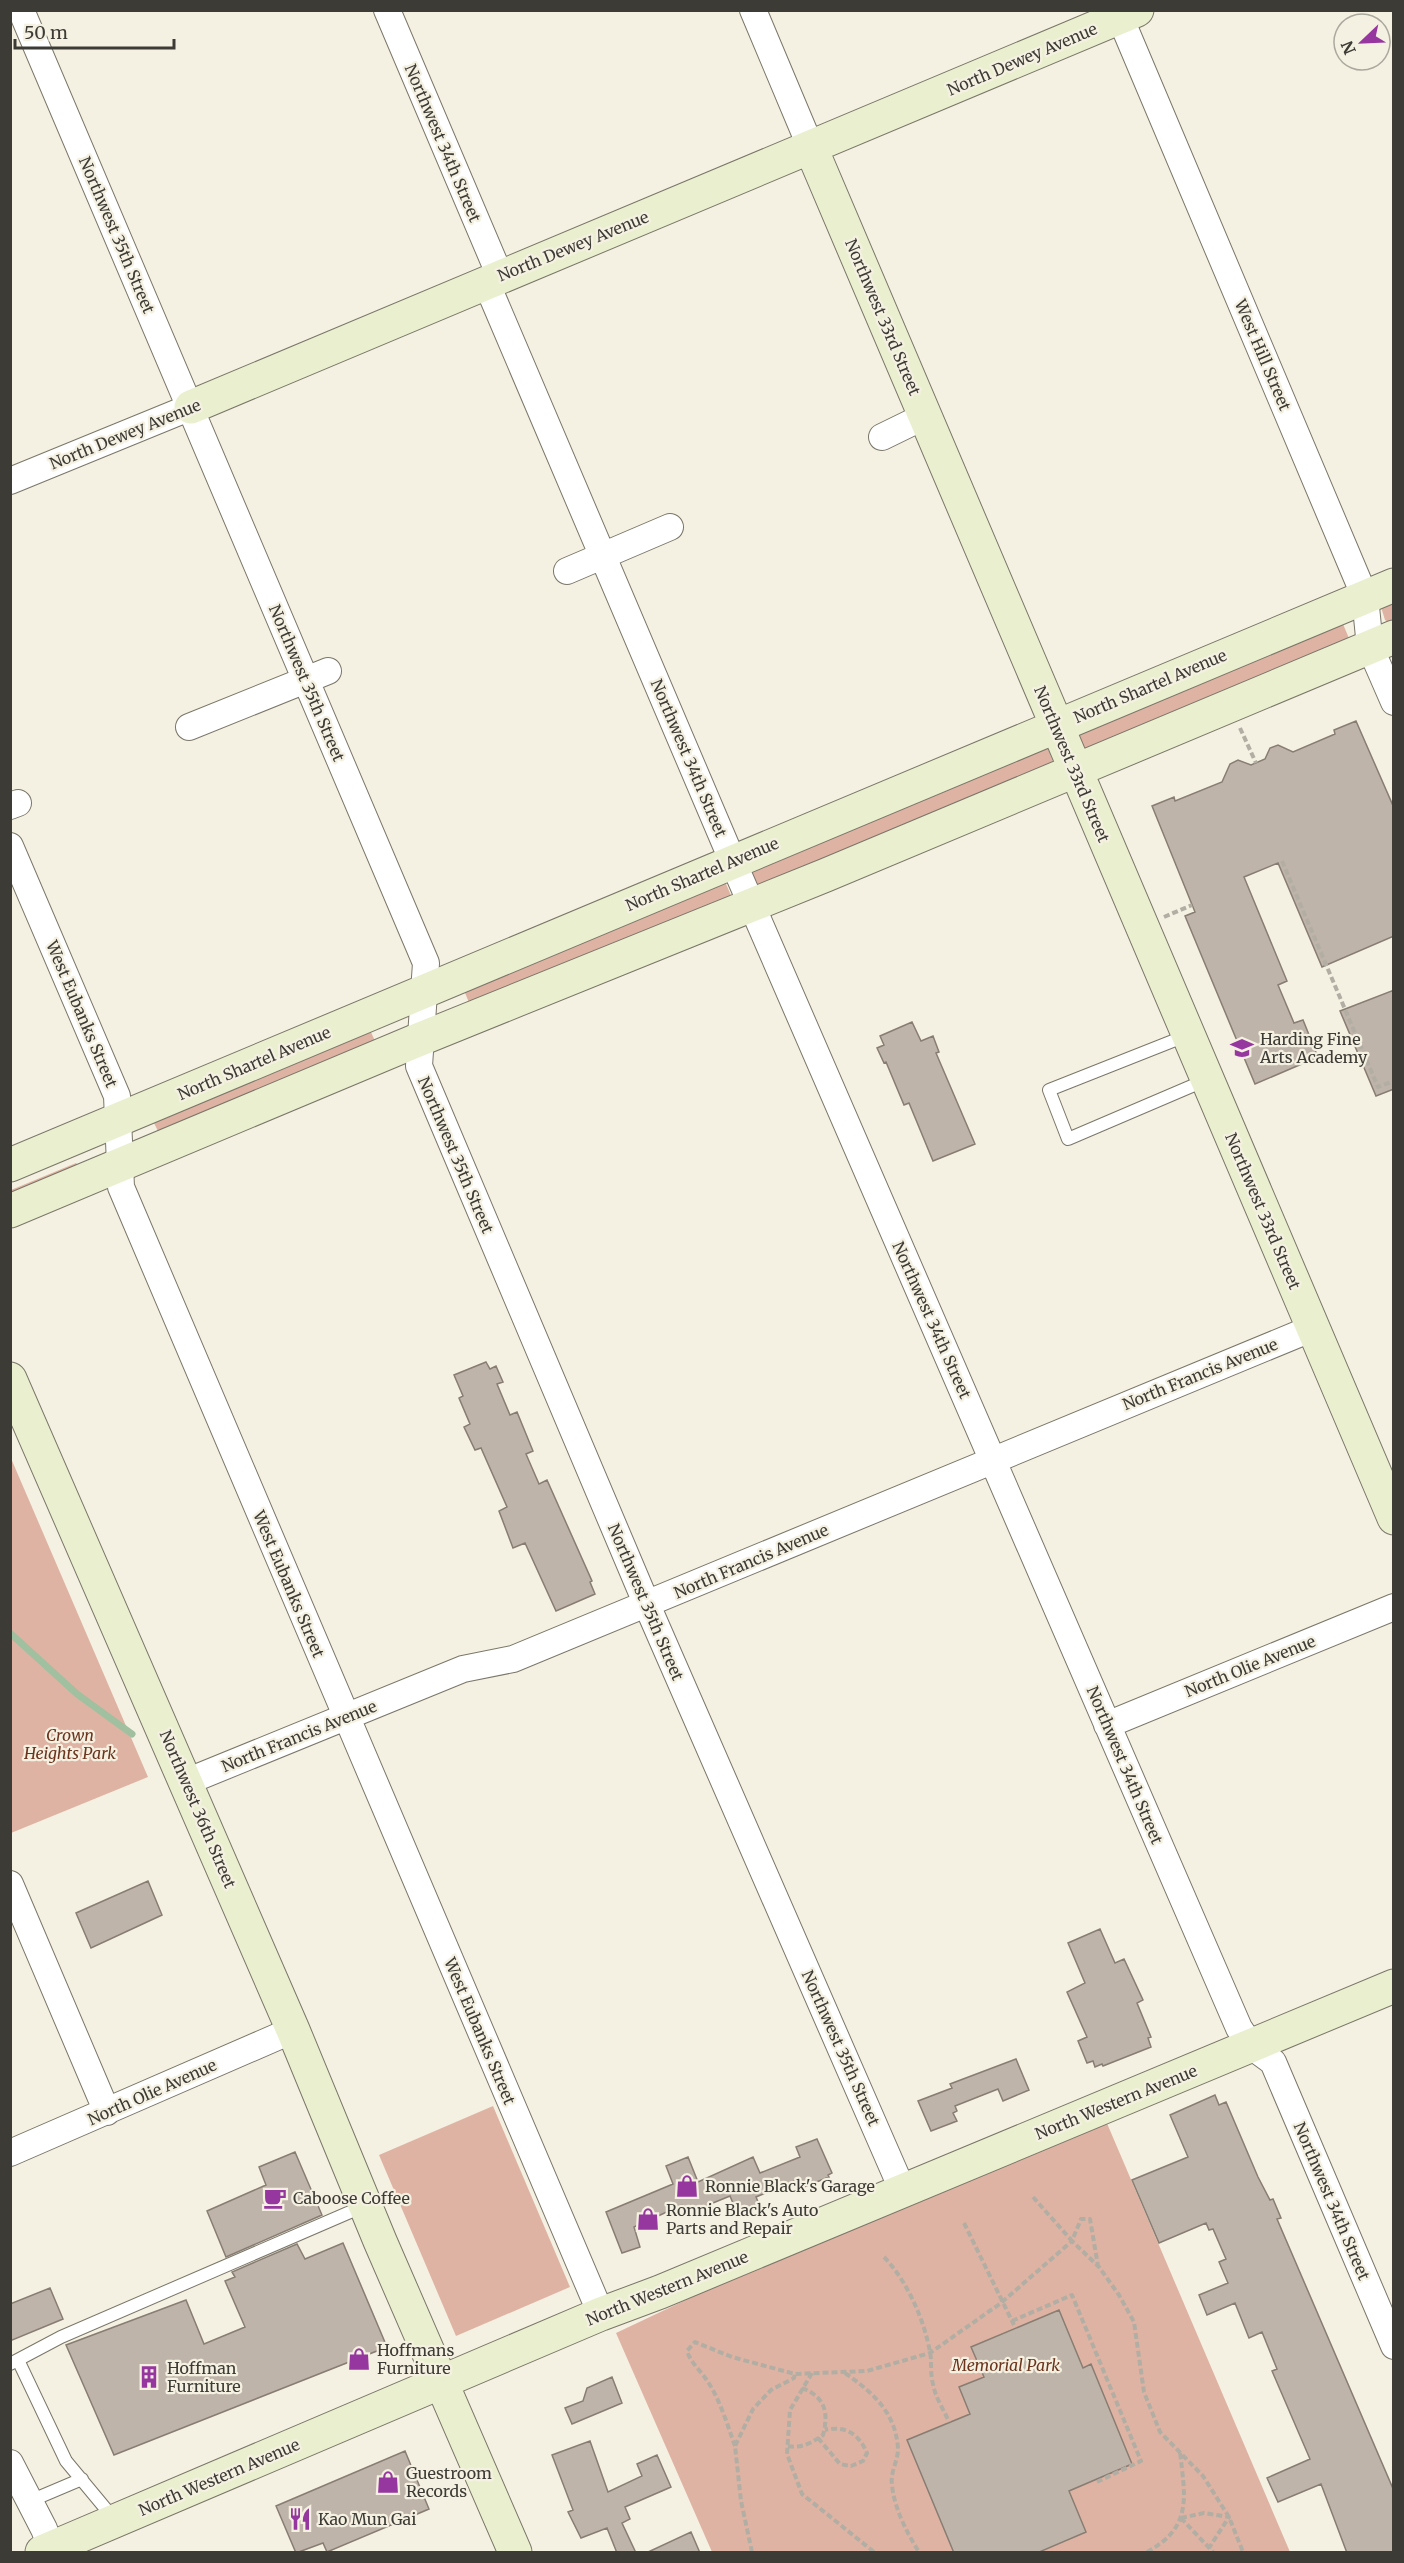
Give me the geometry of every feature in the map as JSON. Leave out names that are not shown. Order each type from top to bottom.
[{"type":"street","name":"Northwest 35th Street","points":[[21,10],[191,407],[317,675],[426,963],[419,1066],[647,1605],[902,2189]]},
{"type":"street","name":"Northwest 34th Street","points":[[387,10],[603,556],[751,904],[1239,2028],[1251,2046],[1273,2062],[1394,2346]]},
{"type":"street","name":"Northwest 33rd Street","points":[[753,10],[1394,1518]]},
{"type":"street","name":"North Dewey Avenue","points":[[10,481],[811,148],[1125,13]]},
{"type":"street","name":"West Hill Street","points":[[1125,13],[1379,591],[1382,642],[1394,702]]},
{"type":"street","points":[[882,437],[925,416]]},
{"type":"street","points":[[567,571],[670,527]]},
{"type":"street","name":"North Shartel Avenue","points":[[10,1165],[1379,591]]},
{"type":"street","points":[[10,1211],[420,1039],[1382,642]]},
{"type":"street","points":[[189,727],[317,675]]},
{"type":"street","name":"West Eubanks Street","points":[[10,846],[117,1096],[121,1187],[345,1718],[601,2314]]},
{"type":"street","name":"North Francis Avenue","points":[[186,1782],[463,1669],[513,1659],[1313,1328]]},
{"type":"street","name":"Northwest 36th Street","points":[[10,1379],[293,2030],[441,2382]]},
{"type":"street","name":"North Olie Avenue","points":[[1107,1725],[1394,1607]]},
{"type":"street","points":[[10,1884],[107,2112]]},
{"type":"street","name":"North Western Avenue","points":[[49,2551],[601,2314],[660,2292],[902,2189],[1394,1986]]},
{"type":"street","name":"North Olie Avenue","points":[[10,2153],[293,2030]]},
{"type":"street","points":[[441,2382],[515,2553]]},
{"type":"street","points":[[10,2463],[30,2501],[49,2551]]},
{"type":"lane","points":[[1188,1035],[1049,1090],[1068,1139],[1207,1079]]},
{"type":"lane","points":[[116,2521],[66,2462],[14,2362],[61,2337],[365,2205]]},
{"type":"lane","points":[[30,2501],[82,2479]]},
{"type":"path","points":[[1228,705],[1256,763]]},
{"type":"path","points":[[1282,861],[1378,1087],[1394,1081]]},
{"type":"path","points":[[1157,920],[1192,905]]},
{"type":"path","points":[[1033,2197],[1072,2241],[1099,2267],[1119,2295],[1134,2322],[1144,2392],[1160,2432],[1203,2476],[1229,2517],[1243,2553]]},
{"type":"path","points":[[752,2553],[741,2502],[735,2446],[724,2414],[707,2380],[690,2359],[687,2351],[692,2344],[695,2342],[732,2356],[795,2374],[867,2371],[930,2353],[1001,2303],[1072,2241],[1081,2218],[1090,2220],[1099,2267]]},
{"type":"path","points":[[964,2223],[1001,2303],[1013,2323],[1072,2295],[1141,2461],[1097,2482]]},
{"type":"path","points":[[884,2257],[905,2284],[925,2329],[933,2385],[949,2422]]},
{"type":"path","points":[[844,2372],[885,2406],[898,2449],[891,2481],[892,2490],[899,2512],[919,2553]]},
{"type":"path","points":[[812,2373],[790,2410],[788,2454],[802,2494],[874,2553]]},
{"type":"path","points":[[735,2446],[753,2409],[771,2390],[794,2378],[795,2374]]},
{"type":"path","points":[[788,2446],[795,2448],[824,2435],[827,2420],[823,2404],[813,2392],[802,2388]]},
{"type":"path","points":[[818,2438],[840,2464],[851,2466],[862,2461],[867,2453],[861,2441],[847,2430],[834,2428],[825,2430]]},
{"type":"path","points":[[1147,2553],[1165,2542],[1181,2518],[1185,2501],[1180,2452]]},
{"type":"path","points":[[1181,2518],[1204,2513],[1229,2517]]},
{"type":"path","points":[[1209,2548],[1229,2517]]},
{"type":"path","points":[[1181,2518],[1213,2553]]},
{"type":"green space","points":[[1393,596],[1393,625],[1385,620],[1381,607]]},
{"type":"green space","points":[[1340,617],[1351,643],[1085,754],[1075,728]]},
{"type":"green space","points":[[1045,741],[1054,764],[759,890],[749,865]]},
{"type":"green space","points":[[723,877],[733,900],[470,1005],[463,988]]},
{"type":"green space","points":[[370,1030],[375,1041],[159,1133],[153,1121]]},
{"type":"green space","points":[[76,1163],[80,1167],[11,1200],[11,1190]]},
{"type":"green space","name":"Crown Heights Park","points":[[10,1456],[148,1777],[11,1833],[10,1833]]},
{"type":"green space","points":[[493,2106],[570,2287],[456,2336],[379,2155]]},
{"type":"green space","name":"Memorial Park","points":[[1106,2121],[1290,2552],[712,2552],[616,2333],[745,2272]]},
{"type":"building","points":[[1356,721],[1394,808],[1394,936],[1322,967],[1278,863],[1244,877],[1287,981],[1278,985],[1294,1023],[1303,1020],[1318,1057],[1255,1084],[1185,916],[1195,912],[1152,806],[1174,797],[1175,801],[1222,782],[1230,764],[1238,760],[1251,765],[1265,759],[1270,748],[1278,745],[1293,752],[1335,734],[1334,730]]},
{"type":"building","points":[[1394,990],[1394,1089],[1376,1096],[1340,1011]]},
{"type":"building","points":[[912,1022],[921,1041],[933,1036],[939,1052],[936,1053],[975,1144],[933,1161],[909,1103],[904,1105],[886,1062],[884,1063],[877,1048],[884,1045],[880,1036]]},
{"type":"building","points":[[486,1362],[490,1369],[496,1366],[503,1382],[497,1384],[510,1415],[517,1412],[533,1451],[526,1454],[539,1484],[547,1480],[592,1581],[590,1582],[595,1594],[556,1611],[525,1543],[513,1548],[499,1511],[507,1507],[481,1448],[475,1450],[464,1427],[470,1424],[459,1398],[463,1396],[454,1375]]},
{"type":"building","points":[[148,1881],[162,1915],[91,1948],[76,1913]]},
{"type":"building","points":[[1100,1929],[1115,1963],[1124,1959],[1143,2000],[1137,2003],[1151,2037],[1148,2038],[1151,2047],[1095,2067],[1093,2061],[1087,2063],[1078,2041],[1087,2037],[1067,1992],[1085,1983],[1068,1943]]},
{"type":"building","points":[[1016,2059],[1029,2090],[1003,2101],[998,2089],[955,2106],[957,2111],[953,2113],[957,2121],[931,2131],[918,2101],[952,2088],[950,2084]]},
{"type":"building","points":[[1215,2095],[1219,2105],[1226,2102],[1258,2177],[1270,2200],[1273,2199],[1281,2218],[1277,2219],[1394,2491],[1394,2553],[1347,2553],[1321,2484],[1278,2502],[1267,2478],[1310,2459],[1272,2371],[1277,2369],[1262,2332],[1249,2338],[1235,2303],[1207,2315],[1199,2295],[1228,2283],[1219,2262],[1226,2259],[1213,2229],[1209,2230],[1206,2223],[1159,2243],[1132,2180],[1188,2157],[1170,2115]]},
{"type":"building","points":[[817,2139],[832,2173],[828,2175],[829,2177],[799,2189],[796,2180],[756,2197],[759,2204],[737,2213],[730,2196],[686,2214],[682,2205],[634,2227],[640,2247],[622,2253],[606,2212],[673,2184],[666,2166],[688,2157],[698,2182],[753,2157],[760,2173],[800,2157],[796,2147]]},
{"type":"building","name":"Caboose Coffee","points":[[295,2152],[322,2215],[226,2257],[207,2211],[266,2185],[259,2167]]},
{"type":"building","points":[[343,2243],[387,2347],[114,2455],[66,2345],[186,2300],[204,2344],[245,2327],[225,2281],[235,2277],[232,2272],[297,2244],[305,2259]]},
{"type":"building","points":[[50,2288],[63,2319],[10,2341],[10,2304]]},
{"type":"building","points":[[1059,2310],[1083,2368],[1091,2364],[1132,2464],[1069,2491],[1086,2532],[1037,2553],[954,2553],[907,2440],[970,2414],[959,2387],[984,2377],[971,2347]]},
{"type":"building","points":[[612,2377],[622,2403],[572,2424],[565,2408],[583,2401],[587,2388]]},
{"type":"building","points":[[590,2441],[608,2492],[642,2476],[637,2464],[657,2455],[671,2487],[625,2507],[630,2519],[622,2523],[636,2553],[617,2553],[607,2528],[581,2538],[568,2512],[573,2510],[552,2455]]},
{"type":"building","points":[[405,2451],[429,2509],[327,2552],[323,2543],[296,2553],[276,2506]]},
{"type":"building","points":[[691,2532],[700,2553],[646,2553]]},
{"type":"waterway","points":[[10,1633],[77,1694],[132,1734]]},
{"type":"place","name":"Harding Fine Arts Academy","points":[[1242,1048]]},
{"type":"place","name":"Ronnie Black's Garage","points":[[687,2186]]},
{"type":"place","name":"Caboose Coffee","points":[[275,2198]]},
{"type":"place","name":"Ronnie Black's Auto Parts and Repair","points":[[648,2219]]},
{"type":"place","name":"Hoffmans Furniture","points":[[359,2359]]},
{"type":"place","name":"Hoffman Furniture","points":[[149,2377]]},
{"type":"place","name":"Guestroom Records","points":[[388,2482]]},
{"type":"place","name":"Kao Mun Gai","points":[[300,2519]]}]
